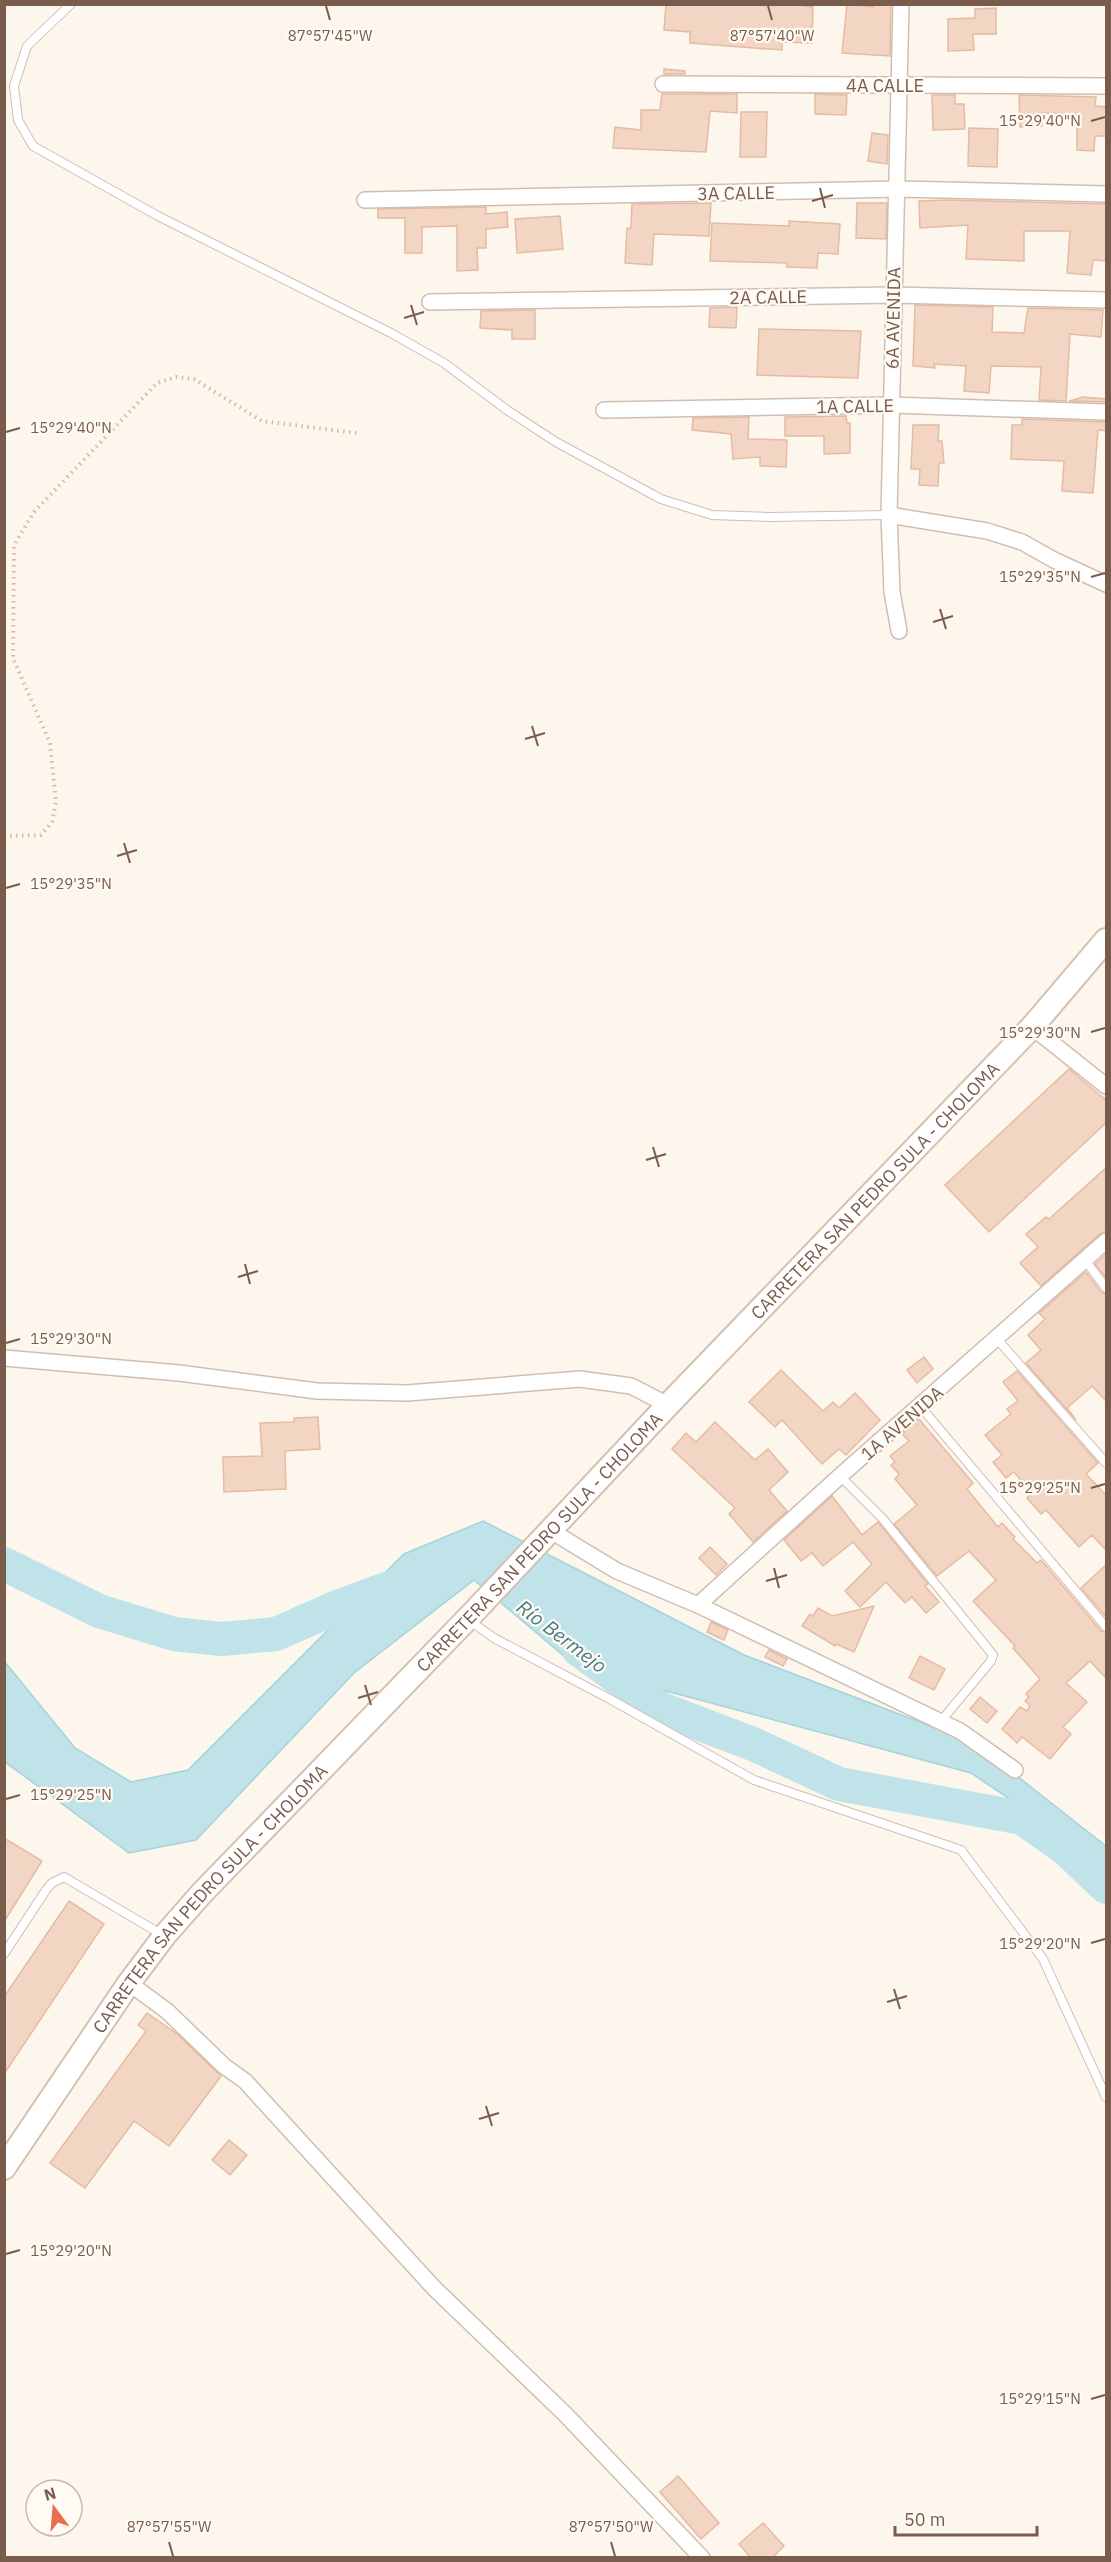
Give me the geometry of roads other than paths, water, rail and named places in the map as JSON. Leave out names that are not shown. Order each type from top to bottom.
[{"type":"main road","name":"CARRETERA SAN PEDRO SULA - CHOLOMA","points":[[6,2163],[129,1983],[165,1935],[201,1894],[1032,1027],[1107,940]]},
{"type":"street","name":"6A AVENIDA","points":[[900,631],[892,592],[889,515],[901,4]]},
{"type":"street","name":"4A CALLE","points":[[663,84],[1107,86]]},
{"type":"street","name":"3A CALLE","points":[[365,200],[896,190],[1107,194]]},
{"type":"street","name":"2A CALLE","points":[[430,302],[893,295],[1107,300]]},
{"type":"street","name":"1A CALLE","points":[[604,410],[891,405],[1107,412]]},
{"type":"street","points":[[889,515],[987,531],[1022,542],[1107,584]]},
{"type":"street","points":[[1032,1027],[1107,1086]]},
{"type":"street","name":"1A AVENIDA","points":[[698,1605],[840,1476],[1107,1241]]},
{"type":"street","points":[[4,1358],[179,1373],[317,1391],[407,1393],[580,1379],[631,1386],[668,1405]]},
{"type":"street","points":[[548,1533],[561,1537],[617,1571],[698,1605],[941,1721],[960,1731],[1015,1770]]},
{"type":"street","points":[[129,1983],[167,2011],[224,2066],[244,2081],[434,2288],[564,2414],[702,2558]]},
{"type":"lane","points":[[71,4],[27,46],[14,86],[18,120],[33,146],[158,216],[391,333],[444,363],[507,410],[556,442],[661,499],[712,515],[769,517],[889,515]]},
{"type":"lane","points":[[1085,1260],[1107,1288]]},
{"type":"lane","points":[[997,1339],[1107,1463]]},
{"type":"lane","points":[[920,1406],[1107,1627]]},
{"type":"lane","points":[[840,1476],[883,1519],[993,1655],[941,1721]]},
{"type":"lane","points":[[469,1616],[494,1638],[608,1698],[754,1780],[961,1850],[1043,1959],[1107,2097]]},
{"type":"lane","points":[[4,1954],[46,1890],[52,1883],[63,1877],[165,1935]]},
{"type":"water","points":[[483,1521],[744,1655],[975,1743],[1106,1846],[1106,1877],[1087,1851],[971,1773],[577,1667],[474,1580],[354,1673],[196,1840],[129,1853],[5,1762],[4,1661],[75,1748],[131,1782],[188,1770],[404,1554]]},
{"type":"waterway","name":"Río Bermejo","points":[[4,1564],[99,1611],[174,1634],[221,1639],[276,1634],[337,1607],[403,1583]]},
{"type":"waterway","name":"Río Bermejo","points":[[579,1650],[661,1709],[753,1744],[839,1784],[1022,1818],[1065,1848],[1106,1887]]}]
